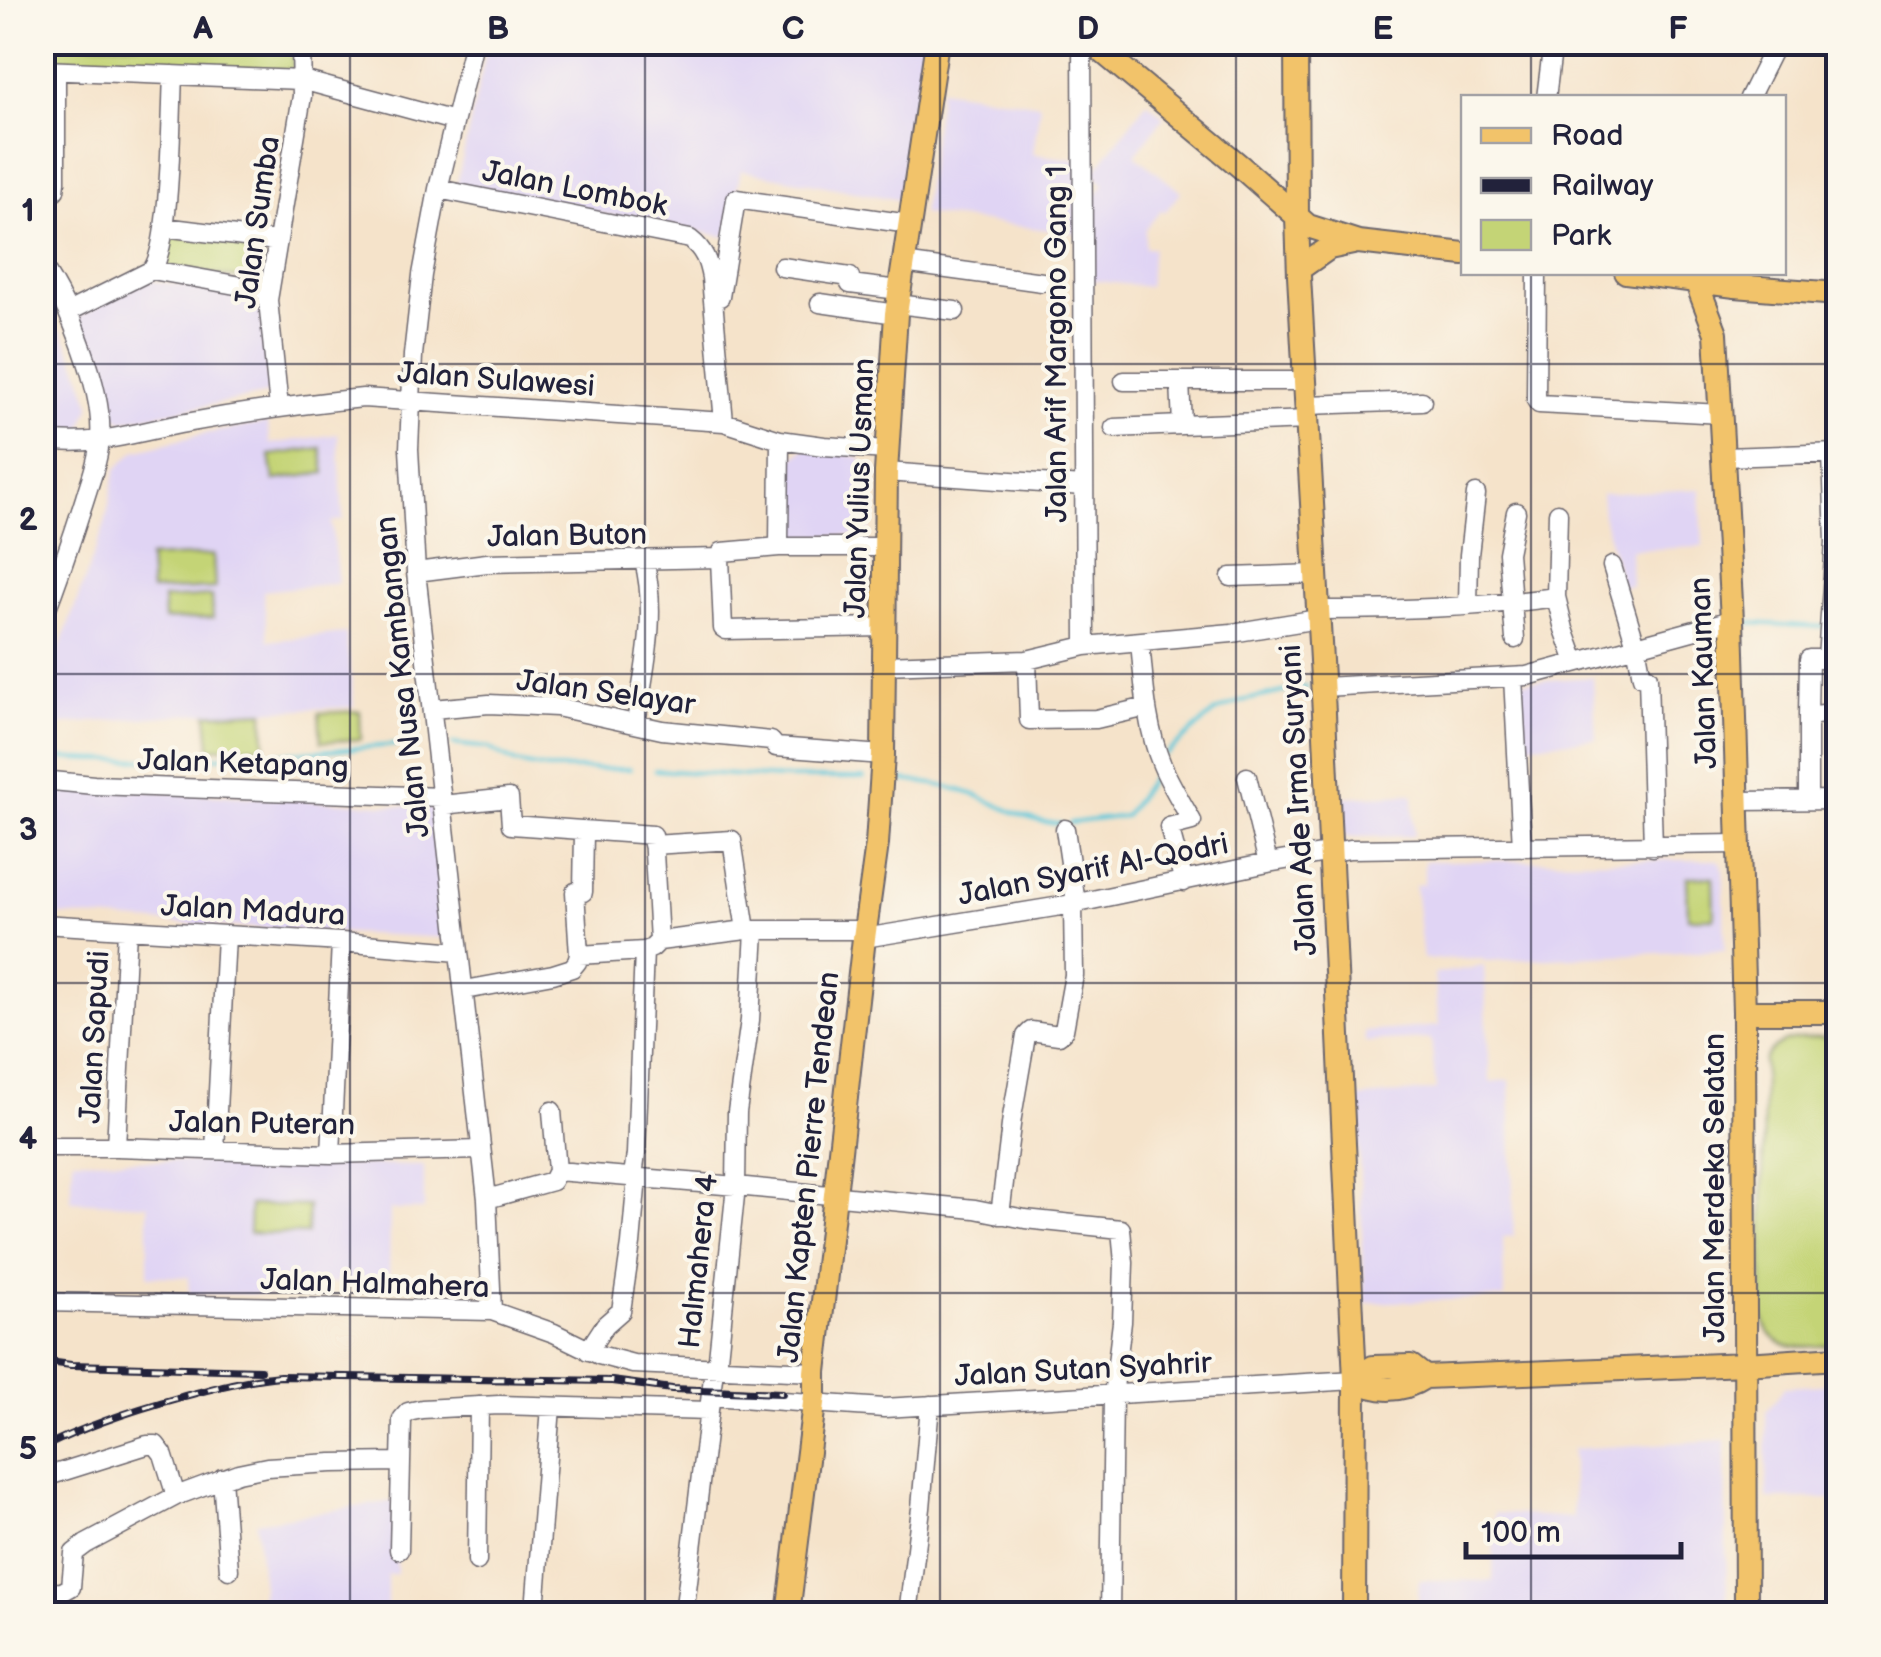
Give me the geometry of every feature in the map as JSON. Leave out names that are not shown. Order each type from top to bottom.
[{"type":"main road","name":"Jalan Yulius Usman","points":[[865,934],[883,756],[884,546],[897,302],[937,42]]},
{"type":"main road","name":"Jalan Ade Irma Suryani","points":[[1293,43],[1296,217],[1355,1380],[1354,1614]]},
{"type":"main road","points":[[1106,48],[1308,226],[1358,242],[1461,254]]},
{"type":"main road","points":[[1299,269],[1328,248],[1358,242]]},
{"type":"main road","points":[[1669,275],[1735,286],[1838,294]]},
{"type":"main road","name":"Jalan Kauman","points":[[1697,277],[1716,333],[1732,620],[1744,1012]]},
{"type":"main road","name":"Jalan Kauman","points":[[1716,333],[1721,312],[1735,286]]},
{"type":"main road","name":"Jalan Kapten Pierre Tendean","points":[[788,1614],[865,934]]},
{"type":"main road","points":[[1744,1012],[1838,1012]]},
{"type":"main road","name":"Jalan Merdeka Selatan","points":[[1744,1012],[1746,1614]]},
{"type":"main road","points":[[1355,1380],[1382,1389],[1408,1387],[1425,1377],[1838,1358]]},
{"type":"street","name":"Jalan Sumba","points":[[280,408],[268,306],[302,96],[300,42]]},
{"type":"street","name":"Jalan Nusa Kambangan","points":[[474,42],[438,190],[419,295],[409,448],[416,572],[487,1198],[492,1310]]},
{"type":"street","name":"Jalan Arif Margono Gang 1","points":[[1082,42],[1084,646]]},
{"type":"street","points":[[1546,95],[1553,42]]},
{"type":"street","points":[[1750,95],[1776,42]]},
{"type":"street","points":[[42,202],[56,182],[50,71],[302,80],[454,121]]},
{"type":"street","points":[[68,312],[152,270],[159,259],[173,75]]},
{"type":"street","name":"Jalan Lombok","points":[[438,190],[690,240],[716,261]]},
{"type":"street","points":[[724,422],[716,334],[716,261],[736,198],[909,224]]},
{"type":"street","points":[[164,226],[276,241]]},
{"type":"street","points":[[903,262],[1042,282]]},
{"type":"street","points":[[42,266],[68,312],[100,425],[96,463],[42,621]]},
{"type":"street","points":[[782,267],[850,277],[850,284],[897,302]]},
{"type":"street","points":[[152,270],[269,291]]},
{"type":"street","points":[[1536,275],[1539,404],[1721,414]]},
{"type":"street","points":[[820,303],[897,302],[955,311]]},
{"type":"street","points":[[1124,380],[1180,381],[1307,402]]},
{"type":"street","points":[[1180,381],[1182,424]]},
{"type":"street","name":"Jalan Sulawesi","points":[[42,439],[100,440],[280,408],[363,398],[410,400],[724,422],[780,440],[887,461],[1083,486]]},
{"type":"street","points":[[1114,428],[1182,424],[1307,402],[1422,401]]},
{"type":"street","points":[[779,547],[780,440]]},
{"type":"street","points":[[1722,457],[1835,453],[1837,541],[1827,659],[1809,659],[1808,800]]},
{"type":"street","points":[[1468,606],[1476,494]]},
{"type":"street","points":[[1515,639],[1508,553],[1516,512]]},
{"type":"street","points":[[1558,514],[1556,597],[1576,662]]},
{"type":"street","name":"Jalan Buton","points":[[416,572],[487,563],[720,558],[722,552],[779,547],[884,546]]},
{"type":"street","points":[[720,558],[726,630],[884,627]]},
{"type":"street","points":[[636,723],[649,636],[650,596],[644,561]]},
{"type":"street","points":[[1612,566],[1642,677],[1648,677],[1653,846]]},
{"type":"street","points":[[1230,577],[1316,574]]},
{"type":"street","points":[[884,665],[1028,660],[1084,646],[1232,633],[1318,615],[1556,597]]},
{"type":"street","points":[[1322,688],[1527,676],[1732,620]]},
{"type":"street","points":[[1140,642],[1147,707],[1160,760],[1192,821],[1170,827],[1184,882]]},
{"type":"street","points":[[1028,660],[1029,720],[1096,718],[1147,707]]},
{"type":"street","points":[[1513,677],[1522,847]]},
{"type":"street","name":"Jalan Selayar","points":[[432,709],[489,704],[557,707],[662,730],[772,740],[776,747],[883,756]]},
{"type":"street","points":[[1808,716],[1838,712]]},
{"type":"street","points":[[1247,776],[1268,863]]},
{"type":"street","name":"Jalan Ketapang","points":[[42,780],[442,801],[509,798],[512,825],[584,832]]},
{"type":"street","points":[[1738,801],[1838,800],[1838,790]]},
{"type":"street","points":[[1000,1215],[1026,1036],[1031,1030],[1059,1036],[1064,1030],[1074,975],[1074,904],[1065,829]]},
{"type":"street","points":[[464,990],[572,968],[578,955],[574,892],[582,892],[584,832],[652,835],[652,946],[631,1244],[621,1311],[605,1326],[588,1352]]},
{"type":"street","name":"Halmahera 4","points":[[652,844],[732,840],[751,931],[750,1020],[738,1112],[736,1186],[684,1614]]},
{"type":"street","name":"Jalan Syarif Al-Qodri","points":[[578,955],[751,931],[865,934],[1074,904],[1350,849],[1740,844]]},
{"type":"street","name":"Jalan Madura","points":[[42,924],[460,952]]},
{"type":"street","name":"Jalan Sapudi","points":[[116,1146],[127,930]]},
{"type":"street","points":[[215,1150],[226,936]]},
{"type":"street","points":[[331,1154],[341,942]]},
{"type":"street","points":[[487,1198],[552,1182],[557,1171],[552,1111]]},
{"type":"street","name":"Jalan Puteran","points":[[42,1147],[331,1154],[481,1150]]},
{"type":"street","points":[[557,1171],[836,1195],[1122,1230],[1122,1308],[1113,1396],[1110,1614]]},
{"type":"street","name":"Jalan Halmahera","points":[[42,1302],[492,1310],[588,1352],[633,1364],[815,1372]]},
{"type":"street","name":"Jalan Sutan Syahrir","points":[[400,1462],[402,1419],[408,1412],[422,1409],[710,1404],[884,1408],[1355,1380]]},
{"type":"street","points":[[477,1560],[479,1406]]},
{"type":"street","points":[[908,1614],[930,1406]]},
{"type":"street","points":[[536,1597],[551,1407]]},
{"type":"street","points":[[42,1478],[156,1445],[163,1454],[176,1496]]},
{"type":"street","points":[[42,1593],[62,1592],[71,1587],[72,1561],[79,1548],[176,1496],[238,1472],[266,1467],[400,1462],[400,1550]]},
{"type":"street","points":[[222,1478],[230,1570]]},
{"type":"shaded area","points":[[488,43],[925,43],[899,200],[741,170],[727,237],[456,187]]},
{"type":"shaded area","points":[[940,89],[1040,104],[1033,154],[1079,160],[1080,234],[922,214]]},
{"type":"shaded area","points":[[1147,102],[1164,117],[1135,155],[1181,192],[1145,229],[1145,248],[1153,248],[1148,287],[1090,280],[1090,196],[1095,196],[1104,184],[1093,173]]},
{"type":"shaded area","points":[[145,280],[254,294],[261,300],[269,394],[122,421],[108,411],[78,317]]},
{"type":"shaded area","points":[[61,330],[91,405],[81,430],[58,435],[43,429],[42,339]]},
{"type":"shaded area","points":[[267,423],[270,444],[338,434],[343,520],[331,522],[338,583],[263,591],[268,641],[346,633],[354,707],[204,713],[43,726],[42,697],[105,524],[116,469],[135,451]]},
{"type":"shaded area","points":[[807,447],[858,457],[867,466],[872,474],[870,535],[791,537],[792,459]]},
{"type":"shaded area","points":[[1700,489],[1703,547],[1630,550],[1631,586],[1621,587],[1601,494]]},
{"type":"shaded area","points":[[1593,677],[1596,739],[1519,745],[1516,682]]},
{"type":"shaded area","points":[[42,784],[433,808],[447,938],[43,914]]},
{"type":"shaded area","points":[[1413,794],[1414,836],[1343,834],[1341,797]]},
{"type":"shaded area","points":[[1716,860],[1723,867],[1725,950],[1484,961],[1423,959],[1415,885],[1424,884],[1424,861]]},
{"type":"shaded area","points":[[1484,966],[1490,1082],[1510,1080],[1514,1236],[1503,1237],[1504,1298],[1365,1303],[1357,1098],[1436,1090],[1431,1039],[1365,1042],[1364,1032],[1439,1026],[1434,974]]},
{"type":"shaded area","points":[[73,1159],[424,1166],[424,1210],[390,1210],[389,1283],[293,1283],[292,1295],[189,1293],[188,1277],[148,1276],[148,1205],[71,1201]]},
{"type":"shaded area","points":[[1838,1384],[1838,1499],[1767,1499],[1766,1412],[1785,1387]]},
{"type":"shaded area","points":[[1725,1440],[1727,1612],[1371,1614],[1371,1605],[1418,1606],[1419,1580],[1493,1581],[1494,1513],[1573,1518],[1573,1449]]},
{"type":"shaded area","points":[[395,1501],[397,1574],[387,1575],[387,1614],[261,1614],[256,1522]]},
{"type":"green space","points":[[42,43],[292,43],[293,68],[292,71],[119,65],[43,58]]},
{"type":"green space","points":[[170,236],[264,246],[261,282],[165,267]]},
{"type":"green space","points":[[321,448],[325,473],[274,480],[270,455]]},
{"type":"green space","points":[[213,555],[215,588],[151,591],[149,558]]},
{"type":"green space","points":[[212,596],[213,618],[164,620],[163,599]]},
{"type":"green space","points":[[264,711],[265,746],[210,748],[207,714]]},
{"type":"green space","points":[[360,711],[361,739],[321,742],[319,713]]},
{"type":"green space","points":[[1687,877],[1713,877],[1714,918],[1688,918]]},
{"type":"green space","points":[[1838,1037],[1838,1344],[1790,1346],[1772,1336],[1762,1312],[1764,1061],[1786,1042]]},
{"type":"green space","points":[[250,1205],[308,1206],[307,1234],[249,1233]]},
{"type":"waterway","points":[[1748,623],[1824,627]]},
{"type":"waterway","points":[[1166,754],[1215,712],[1241,701],[1307,687]]},
{"type":"waterway","points":[[42,756],[146,759],[418,743]]},
{"type":"waterway","points":[[453,744],[488,748],[516,763],[547,769],[630,769]]},
{"type":"waterway","points":[[655,770],[782,778],[864,778]]},
{"type":"waterway","points":[[1070,823],[1125,816],[1156,771]]},
{"type":"waterway","points":[[888,779],[958,789],[1029,818],[1061,824]]},
{"type":"railway","points":[[42,1361],[260,1370]]},
{"type":"railway","points":[[42,1448],[145,1407],[230,1384],[280,1376],[612,1381],[672,1389],[782,1393]]}]
